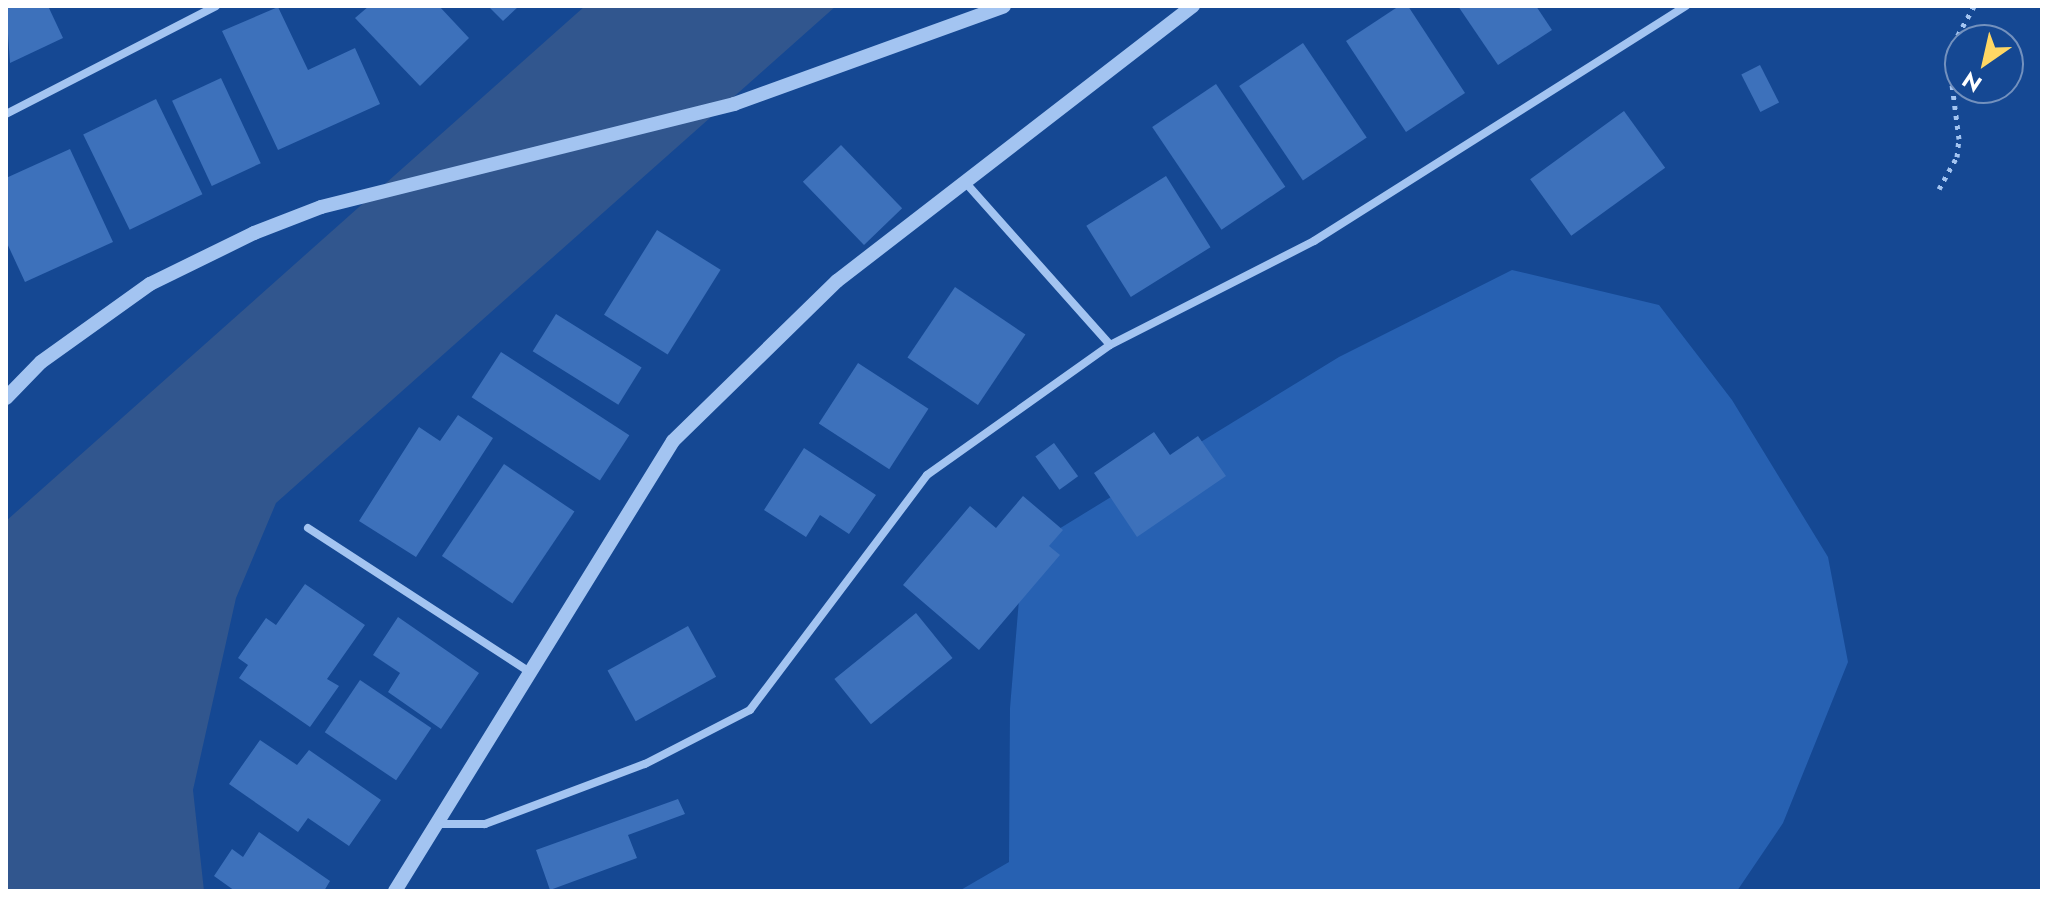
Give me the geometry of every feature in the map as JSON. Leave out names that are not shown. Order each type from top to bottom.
[{"type":"street","points":[[6,114],[216,6]]},
{"type":"street","points":[[6,398],[41,362],[150,284],[218,248],[321,207],[734,104],[1004,6]]},
{"type":"street","points":[[395,891],[673,441],[837,281],[1193,6]]},
{"type":"street","points":[[435,824],[485,824],[645,764],[750,710],[927,475],[1110,345],[1314,241],[1686,6]]},
{"type":"street","points":[[965,182],[1110,345]]},
{"type":"street","points":[[308,528],[530,672]]},
{"type":"path","points":[[1939,189],[1957,157],[1959,139],[1948,53],[1974,6]]},
{"type":"shaded area","points":[[585,6],[836,6],[276,503],[236,598],[193,790],[204,891],[6,891],[6,521]]},
{"type":"shaded area","points":[[1512,270],[1659,305],[1732,400],[1828,557],[1848,662],[1783,823],[1737,891],[959,891],[1009,862],[1010,708],[1023,551],[1339,357]]},
{"type":"building","points":[[6,6],[48,6],[63,38],[10,63]]},
{"type":"building","points":[[369,6],[439,6],[469,38],[420,86],[355,18]]},
{"type":"building","points":[[488,6],[519,6],[503,21]]},
{"type":"building","points":[[1399,6],[1408,6],[1465,93],[1406,132],[1346,41]]},
{"type":"building","points":[[1458,6],[1536,6],[1552,30],[1498,65]]},
{"type":"building","points":[[278,7],[308,70],[355,48],[380,104],[278,150],[222,31]]},
{"type":"building","points":[[1303,43],[1367,138],[1303,181],[1239,86]]},
{"type":"building","points":[[1760,65],[1779,102],[1760,112],[1741,75]]},
{"type":"building","points":[[221,78],[261,163],[212,186],[172,101]]},
{"type":"building","points":[[1216,84],[1285,187],[1222,230],[1152,127]]},
{"type":"building","points":[[156,99],[202,194],[130,230],[83,135]]},
{"type":"building","points":[[1624,111],[1665,168],[1571,236],[1530,179]]},
{"type":"building","points":[[841,145],[902,208],[864,245],[803,182]]},
{"type":"building","points":[[70,149],[113,242],[25,282],[6,241],[6,178]]},
{"type":"building","points":[[1166,176],[1211,247],[1131,297],[1086,226]]},
{"type":"building","points":[[657,230],[721,270],[668,355],[604,315]]},
{"type":"building","points":[[955,287],[1025,335],[978,405],[907,357]]},
{"type":"building","points":[[556,314],[642,368],[618,405],[533,351]]},
{"type":"building","points":[[501,352],[629,435],[600,481],[472,397]]},
{"type":"building","points":[[858,363],[928,409],[889,469],[819,423]]},
{"type":"building","points":[[458,415],[493,438],[416,557],[359,521],[419,427],[440,441]]},
{"type":"building","points":[[1154,432],[1170,455],[1198,436],[1226,476],[1137,537],[1094,473]]},
{"type":"building","points":[[1054,443],[1078,476],[1059,490],[1035,457]]},
{"type":"building","points":[[804,448],[876,495],[849,534],[820,515],[806,537],[764,510]]},
{"type":"building","points":[[504,464],[574,512],[512,604],[442,556]]},
{"type":"building","points":[[1023,496],[1063,530],[1049,546],[1060,555],[979,650],[903,585],[970,506],[996,528]]},
{"type":"building","points":[[305,584],[365,625],[327,679],[339,686],[310,727],[239,678],[248,665],[238,658],[266,618],[276,625]]},
{"type":"building","points":[[916,613],[953,658],[871,724],[834,679]]},
{"type":"building","points":[[398,617],[479,673],[441,729],[388,692],[400,673],[373,655]]},
{"type":"building","points":[[688,626],[716,677],[636,721],[608,671]]},
{"type":"building","points":[[360,680],[431,728],[396,780],[325,732]]},
{"type":"building","points":[[260,740],[297,765],[309,750],[381,800],[349,846],[308,818],[298,832],[229,784]]},
{"type":"building","points":[[678,799],[685,814],[628,835],[637,858],[550,890],[536,850]]},
{"type":"building","points":[[259,832],[330,881],[324,891],[235,891],[214,876],[232,849],[243,857]]}]
